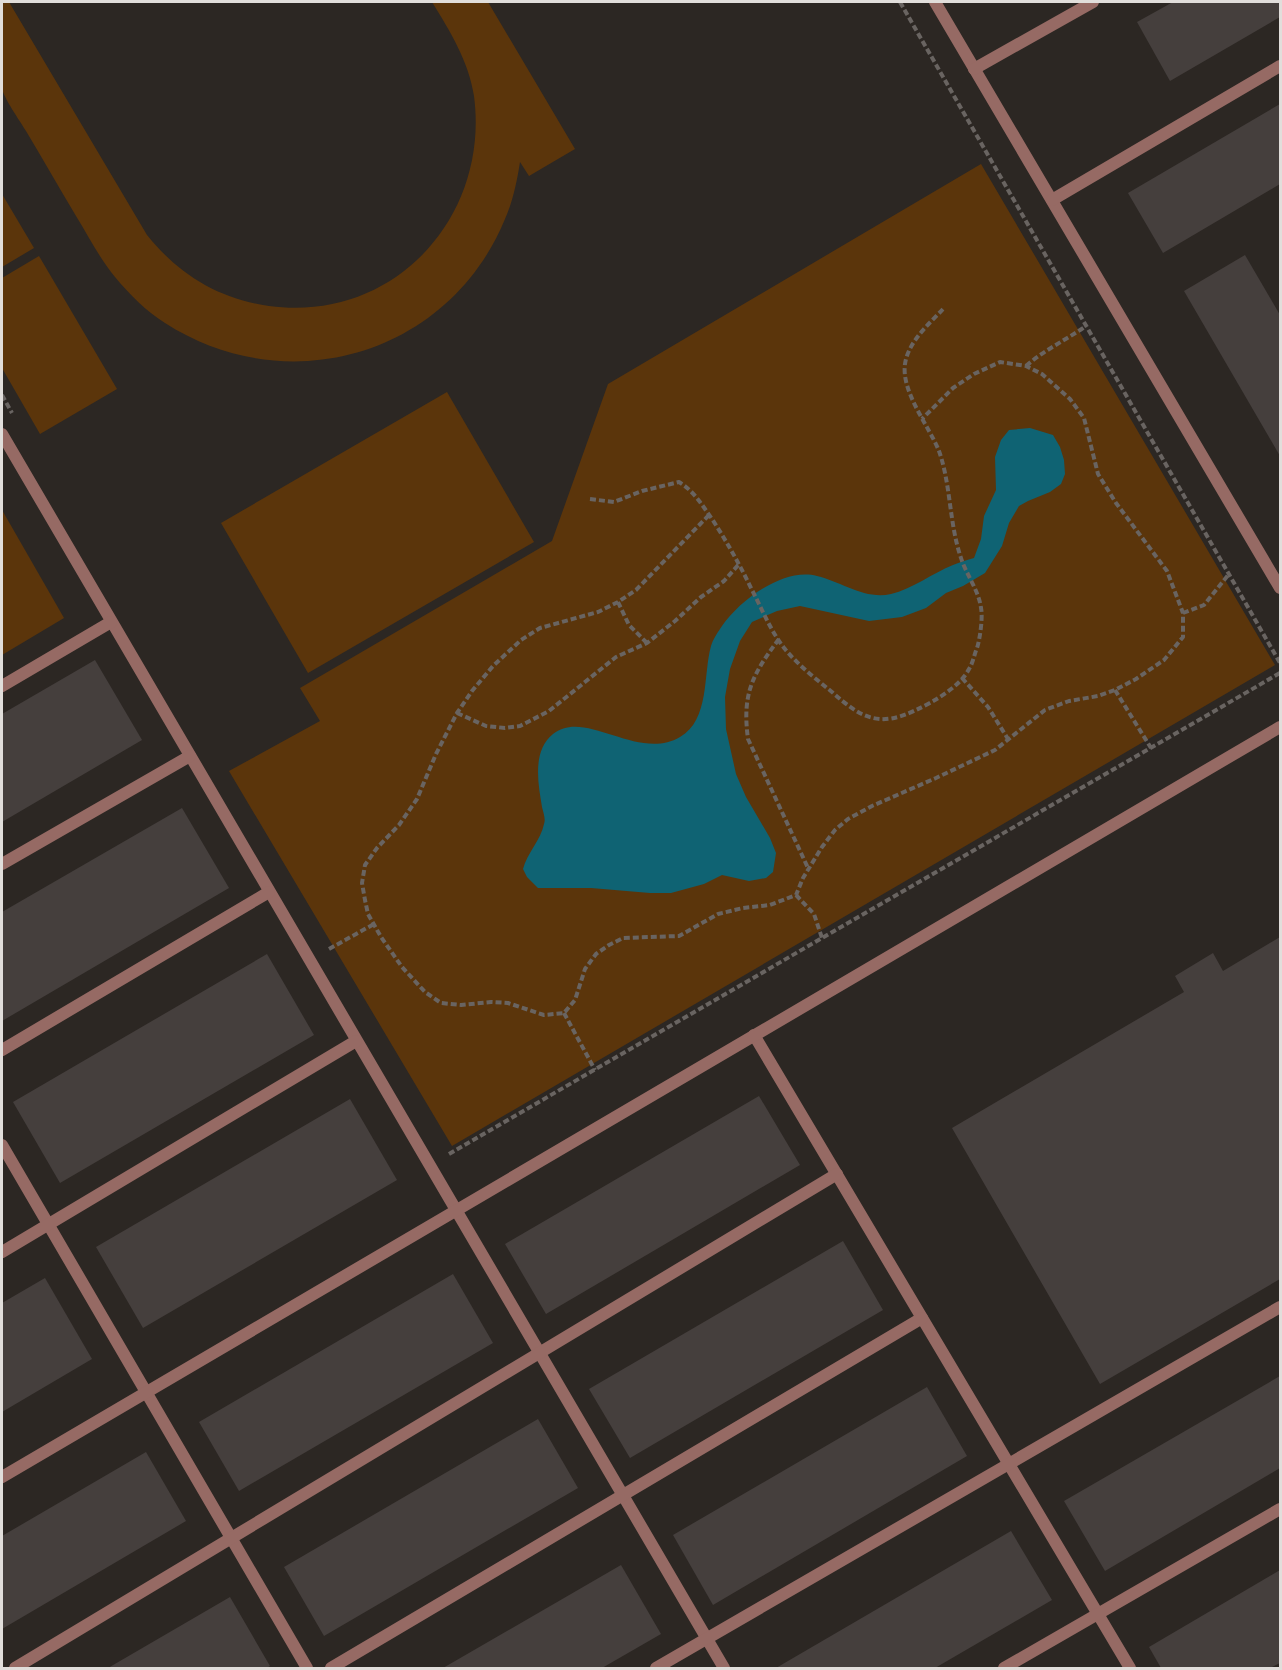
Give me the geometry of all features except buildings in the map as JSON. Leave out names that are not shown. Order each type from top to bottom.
[{"type":"lane","points":[[935,2],[1281,588]]},
{"type":"lane","points":[[974,69],[1093,2]]},
{"type":"lane","points":[[1052,200],[1281,66]]},
{"type":"lane","points":[[2,434],[724,1668]]},
{"type":"lane","points":[[2,686],[111,622]]},
{"type":"lane","points":[[2,1477],[1281,727]]},
{"type":"lane","points":[[2,864],[190,756]]},
{"type":"lane","points":[[2,1050],[269,892]]},
{"type":"lane","points":[[754,1035],[1130,1668]]},
{"type":"lane","points":[[2,1252],[356,1041]]},
{"type":"lane","points":[[2,1145],[307,1668]]},
{"type":"lane","points":[[15,1668],[837,1174]]},
{"type":"lane","points":[[656,1668],[1281,1307]]},
{"type":"lane","points":[[331,1668],[922,1318]]},
{"type":"lane","points":[[1005,1668],[1281,1509]]},
{"type":"path","points":[[900,2],[1281,663]]},
{"type":"path","points":[[590,499],[614,502],[642,491],[679,482],[689,488],[729,545],[769,623],[785,648],[816,678],[861,716],[883,720],[902,717],[935,702],[969,671],[978,643],[981,608],[961,558],[949,504],[946,473],[938,449],[908,389],[904,366],[908,352],[924,329],[943,309]]},
{"type":"path","points":[[1026,366],[1037,356],[1086,326]]},
{"type":"path","points":[[709,515],[636,590],[598,612],[540,628],[521,640],[493,666],[457,713],[417,799],[399,825],[377,848],[365,865],[363,883],[365,900],[381,938],[402,967],[425,992],[441,1003],[461,1005],[508,1003],[544,1016],[564,1013],[575,1000],[585,969],[596,954],[609,945],[622,938],[679,936],[718,914],[770,905],[796,895],[808,869],[822,847],[835,830],[848,819],[995,750],[1045,710],[1069,701],[1098,696],[1136,679],[1164,660],[1183,637],[1183,614],[1167,571],[1116,503],[1098,474],[1084,418],[1070,399],[1042,374],[1026,366],[1000,362],[974,374],[952,388],[922,419]]},
{"type":"path","points":[[2,395],[14,417]]},
{"type":"path","points":[[457,713],[486,726],[505,728],[520,726],[549,711],[616,657],[647,643],[701,597],[724,581],[739,564]]},
{"type":"path","points":[[1183,614],[1204,605],[1229,573]]},
{"type":"path","points":[[618,602],[629,625],[647,643]]},
{"type":"path","points":[[779,639],[756,671],[748,693],[745,717],[748,739],[808,869]]},
{"type":"path","points":[[447,1155],[1281,673]]},
{"type":"path","points":[[962,678],[988,707],[1008,739]]},
{"type":"path","points":[[1115,690],[1151,748]]},
{"type":"path","points":[[796,895],[813,914],[822,938]]},
{"type":"path","points":[[334,959],[328,949],[374,924]]},
{"type":"path","points":[[564,1013],[595,1070]]},
{"type":"shaded area","points":[[2,2],[9,2],[147,235],[188,275],[228,296],[244,301],[269,306],[314,307],[356,298],[393,279],[424,253],[449,221],[466,183],[475,141],[474,96],[463,59],[432,2],[488,2],[575,149],[529,176],[520,162],[508,212],[479,266],[446,304],[405,333],[360,352],[312,361],[262,359],[213,347],[165,323],[145,308],[104,263],[3,92],[1,81]]},
{"type":"shaded area","points":[[981,164],[1275,665],[452,1146],[229,771],[320,721],[300,688],[552,541],[608,384]]},
{"type":"shaded area","points":[[2,194],[34,248],[2,267]]},
{"type":"shaded area","points":[[39,256],[117,389],[40,434],[2,368],[2,278]]},
{"type":"shaded area","points":[[447,392],[534,542],[308,673],[221,523]]},
{"type":"shaded area","points":[[2,510],[64,618],[2,655]]},
{"type":"water","points":[[1030,428],[1053,435],[1064,460],[1065,474],[1061,484],[1050,492],[1019,506],[1009,523],[1002,546],[985,573],[946,593],[926,608],[902,617],[869,621],[800,606],[777,611],[752,622],[740,641],[730,669],[725,697],[726,729],[736,774],[776,853],[773,872],[766,878],[749,881],[722,875],[704,884],[671,893],[591,888],[538,888],[527,877],[523,869],[545,822],[538,778],[539,758],[546,741],[553,734],[566,728],[580,727],[647,743],[664,743],[680,737],[690,729],[701,708],[711,646],[717,633],[730,616],[751,596],[777,581],[804,574],[817,576],[863,593],[891,594],[915,585],[945,568],[974,558],[981,539],[984,516],[996,490],[995,457],[1001,440],[1009,430]]}]
